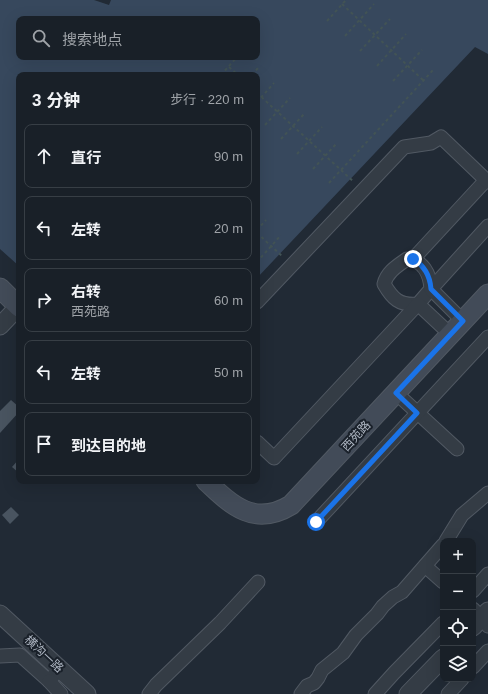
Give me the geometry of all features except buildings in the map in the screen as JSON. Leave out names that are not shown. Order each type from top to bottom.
[{"type":"main road","points":[[0,288],[16,304]]},
{"type":"main road","name":"西苑路","points":[[209,484],[228,502],[239,509],[256,514],[281,511],[291,505],[488,294]]},
{"type":"street","points":[[260,299],[291,264],[404,147],[431,143],[441,137],[487,181],[413,259]]},
{"type":"street","points":[[260,445],[274,458],[418,304],[488,226]]},
{"type":"street","points":[[418,304],[411,305],[398,302],[393,298],[384,284],[385,278],[391,270],[407,259],[413,259],[418,262],[428,274],[431,289],[463,321]]},
{"type":"street","points":[[418,304],[450,334]]},
{"type":"street","points":[[0,326],[16,310]]},
{"type":"street","points":[[316,522],[488,337]]},
{"type":"street","points":[[396,393],[457,449]]},
{"type":"street","points":[[448,538],[462,515],[488,493]]},
{"type":"street","points":[[300,694],[307,686],[314,683],[322,670],[343,653],[356,635],[393,596],[402,592],[440,549]]},
{"type":"street","points":[[426,566],[440,579]]},
{"type":"street","points":[[476,587],[488,574]]},
{"type":"street","points":[[150,694],[156,684],[220,623],[258,582]]},
{"type":"street","name":"横沟一路","points":[[0,614],[87,694]]},
{"type":"street","points":[[375,694],[440,626]]},
{"type":"street","points":[[476,664],[488,651]]},
{"type":"street","points":[[0,656],[20,655],[61,694]]},
{"type":"street","points":[[408,694],[440,661]]},
{"type":"street","points":[[49,681],[60,668]]},
{"type":"street","points":[[448,694],[459,682]]},
{"type":"path","points":[[327,21],[346,0]]},
{"type":"path","points":[[342,4],[424,81]]},
{"type":"path","points":[[345,36],[374,4]]},
{"type":"path","points":[[360,51],[390,18]]},
{"type":"path","points":[[376,66],[406,34]]},
{"type":"path","points":[[393,81],[422,50]]},
{"type":"path","points":[[224,72],[235,60]]},
{"type":"path","points":[[229,67],[235,72]]},
{"type":"path","points":[[255,72],[258,68]]},
{"type":"path","points":[[329,183],[434,69]]},
{"type":"path","points":[[274,83],[262,97],[362,190]]},
{"type":"path","points":[[265,125],[290,98]]},
{"type":"path","points":[[281,140],[305,113]]},
{"type":"path","points":[[297,154],[322,127]]},
{"type":"path","points":[[313,169],[337,142]]},
{"type":"path","points":[[260,227],[266,220]]},
{"type":"path","points":[[260,259],[281,235]]},
{"type":"path","points":[[260,236],[291,264]]},
{"type":"water","points":[[0,0],[94,0],[109,5],[111,0],[488,0],[488,54],[475,47],[260,275],[260,72],[16,72],[16,263],[0,249]]},
{"type":"route","points":[[316,522],[417,413],[396,393],[463,321],[431,289],[428,274],[424,268],[413,259]]}]
